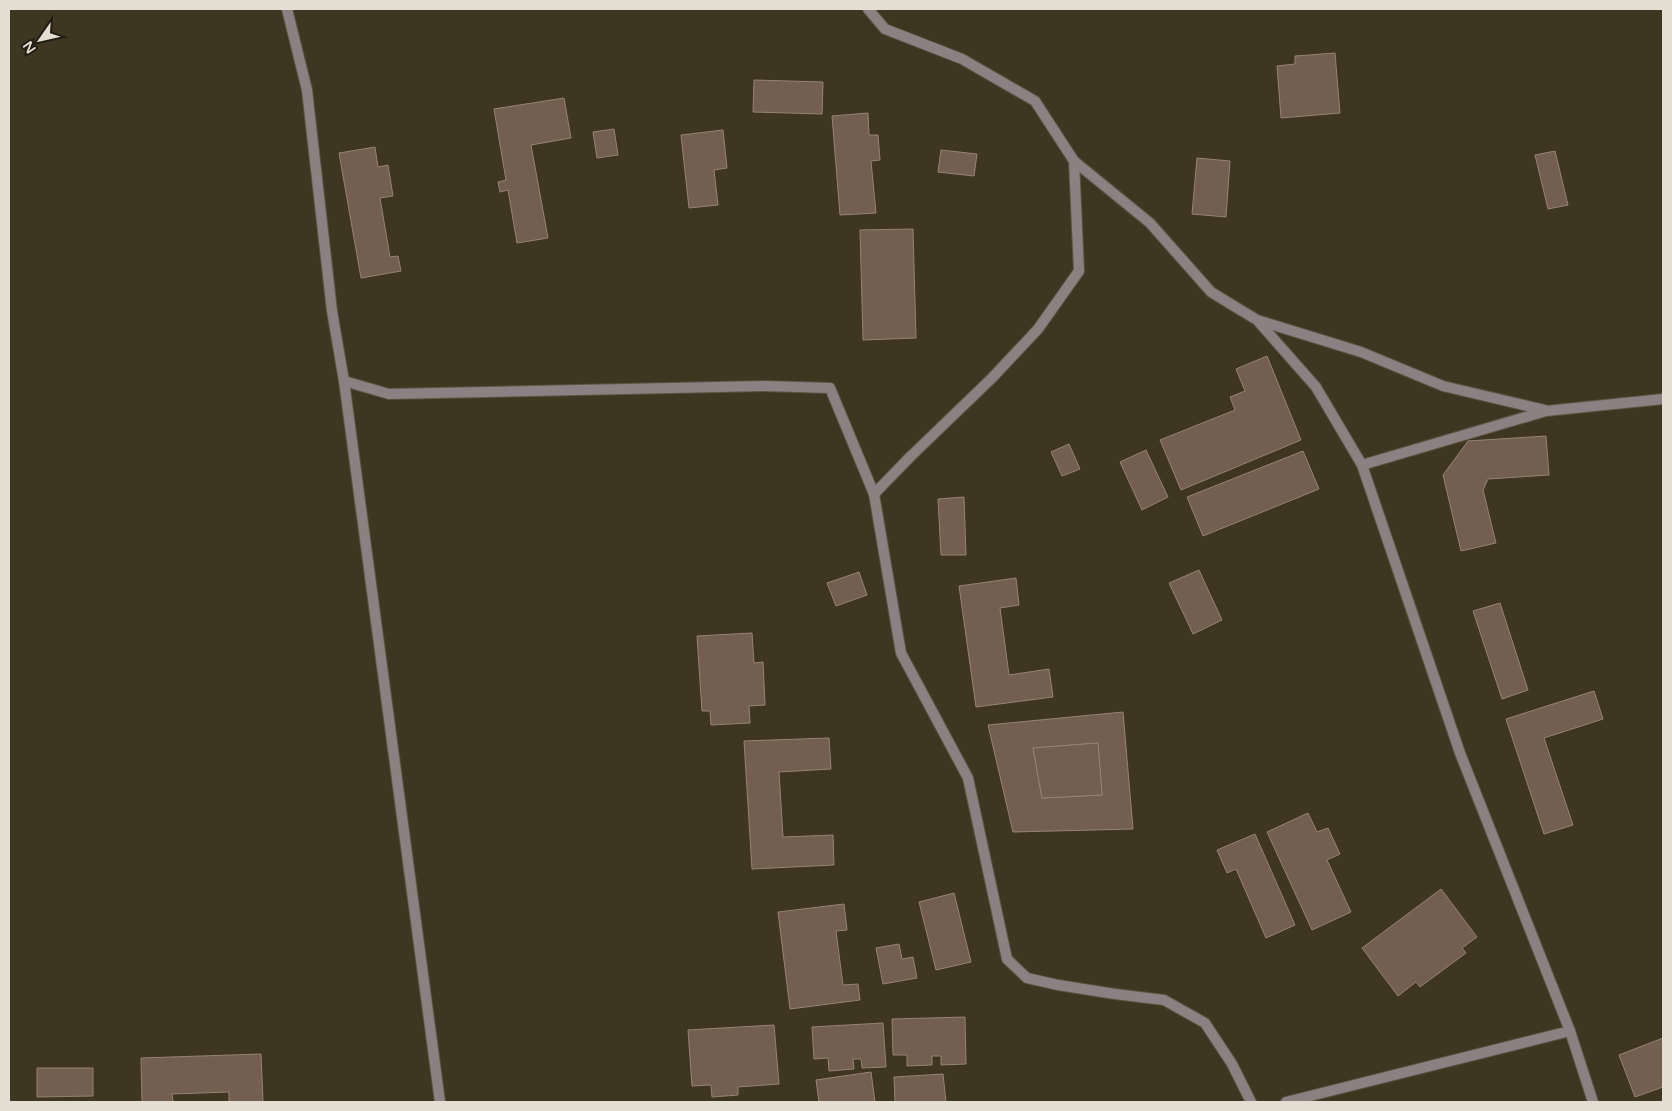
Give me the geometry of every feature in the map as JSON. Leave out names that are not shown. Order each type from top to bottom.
[{"type":"street","points":[[286,9],[307,90],[332,311],[344,381],[440,1102]]},
{"type":"street","points":[[868,9],[885,29],[962,59],[1035,101],[1074,161],[1150,223],[1211,292],[1257,320],[1361,352],[1443,386],[1546,411]]},
{"type":"street","points":[[874,494],[910,456],[992,378],[1038,328],[1079,271],[1074,161]]},
{"type":"street","points":[[1257,320],[1316,387],[1362,465],[1460,752],[1570,1031],[1593,1102]]},
{"type":"street","points":[[344,381],[389,394],[764,386],[830,388],[874,494],[901,652],[968,778],[1007,959],[1027,978],[1058,985],[1164,1000],[1205,1023],[1232,1064],[1251,1102]]},
{"type":"street","points":[[1362,465],[1546,411],[1663,399]]},
{"type":"street","points":[[1286,1102],[1570,1031]]},
{"type":"building","points":[[1335,53],[1340,113],[1281,118],[1277,66],[1295,64],[1295,56]]},
{"type":"building","points":[[754,80],[823,82],[822,114],[753,112]]},
{"type":"building","points":[[564,98],[571,138],[531,145],[548,238],[517,243],[508,190],[500,192],[498,182],[506,180],[494,109]]},
{"type":"building","points":[[868,113],[869,135],[878,135],[880,160],[871,161],[876,213],[840,215],[832,116]]},
{"type":"building","points":[[614,129],[618,155],[597,158],[593,132]]},
{"type":"building","points":[[723,130],[727,168],[714,170],[718,205],[689,208],[681,135]]},
{"type":"building","points":[[375,147],[378,167],[388,165],[393,196],[380,198],[390,257],[398,256],[401,271],[361,278],[339,153]]},
{"type":"building","points":[[941,150],[977,154],[974,176],[938,172]]},
{"type":"building","points":[[1555,151],[1568,205],[1548,209],[1535,155]]},
{"type":"building","points":[[1197,158],[1230,161],[1226,217],[1192,214]]},
{"type":"building","points":[[913,229],[916,338],[863,340],[860,230]]},
{"type":"building","points":[[1267,356],[1301,440],[1181,490],[1160,440],[1235,410],[1230,397],[1245,391],[1236,369]]},
{"type":"building","points":[[1546,436],[1549,475],[1488,479],[1483,490],[1496,543],[1461,551],[1443,475],[1468,441]]},
{"type":"building","points":[[1069,444],[1080,469],[1062,476],[1051,452]]},
{"type":"building","points":[[1146,450],[1168,497],[1142,510],[1120,462]]},
{"type":"building","points":[[1303,451],[1319,489],[1203,536],[1187,497]]},
{"type":"building","points":[[964,497],[966,555],[941,555],[938,499]]},
{"type":"building","points":[[1199,570],[1222,620],[1193,634],[1169,583]]},
{"type":"building","points":[[859,572],[867,595],[836,606],[827,583]]},
{"type":"building","points":[[1016,578],[1019,605],[1000,608],[1009,675],[1049,669],[1053,697],[976,707],[959,586]]},
{"type":"building","points":[[1500,603],[1528,690],[1502,699],[1473,611]]},
{"type":"building","points":[[752,633],[754,663],[763,662],[765,705],[749,706],[750,723],[711,725],[710,711],[702,711],[697,636]]},
{"type":"building","points":[[1594,691],[1603,719],[1544,738],[1573,825],[1544,834],[1506,719]]},
{"type":"building","points":[[1123,712],[1133,829],[1013,832],[988,725]],"holes":[[[1098,743],[1102,795],[1042,798],[1033,748]]]},
{"type":"building","points":[[829,738],[831,769],[779,772],[783,837],[833,835],[834,865],[752,869],[744,741]]},
{"type":"building","points":[[1098,743],[1102,795],[1042,798],[1033,748]]},
{"type":"building","points":[[1308,813],[1317,832],[1328,828],[1340,854],[1327,860],[1351,912],[1312,930],[1267,832]]},
{"type":"building","points":[[1255,834],[1295,925],[1266,938],[1236,869],[1227,873],[1217,850]]},
{"type":"building","points":[[1441,889],[1477,937],[1462,948],[1466,953],[1420,987],[1416,982],[1398,996],[1362,948]]},
{"type":"building","points":[[954,893],[971,962],[936,970],[919,902]]},
{"type":"building","points":[[844,904],[847,930],[836,931],[843,985],[858,984],[860,1000],[790,1009],[778,912]]},
{"type":"building","points":[[899,944],[902,959],[913,957],[917,978],[883,984],[876,948]]},
{"type":"building","points":[[965,1017],[966,1064],[941,1065],[941,1056],[932,1056],[932,1065],[907,1066],[907,1055],[893,1055],[892,1019]]},
{"type":"building","points":[[883,1023],[886,1067],[862,1068],[861,1059],[853,1059],[854,1069],[829,1071],[828,1058],[814,1059],[812,1027]]},
{"type":"building","points":[[774,1025],[779,1084],[738,1087],[738,1095],[712,1097],[711,1085],[692,1086],[688,1030]]},
{"type":"building","points":[[1663,1038],[1663,1087],[1635,1097],[1619,1055]]},
{"type":"building","points":[[261,1054],[263,1102],[229,1102],[229,1092],[172,1094],[173,1102],[142,1102],[141,1058]]},
{"type":"building","points":[[37,1068],[93,1068],[93,1096],[37,1097]]},
{"type":"building","points":[[871,1072],[875,1102],[819,1102],[816,1080]]},
{"type":"building","points":[[943,1074],[946,1102],[895,1102],[894,1077]]}]
